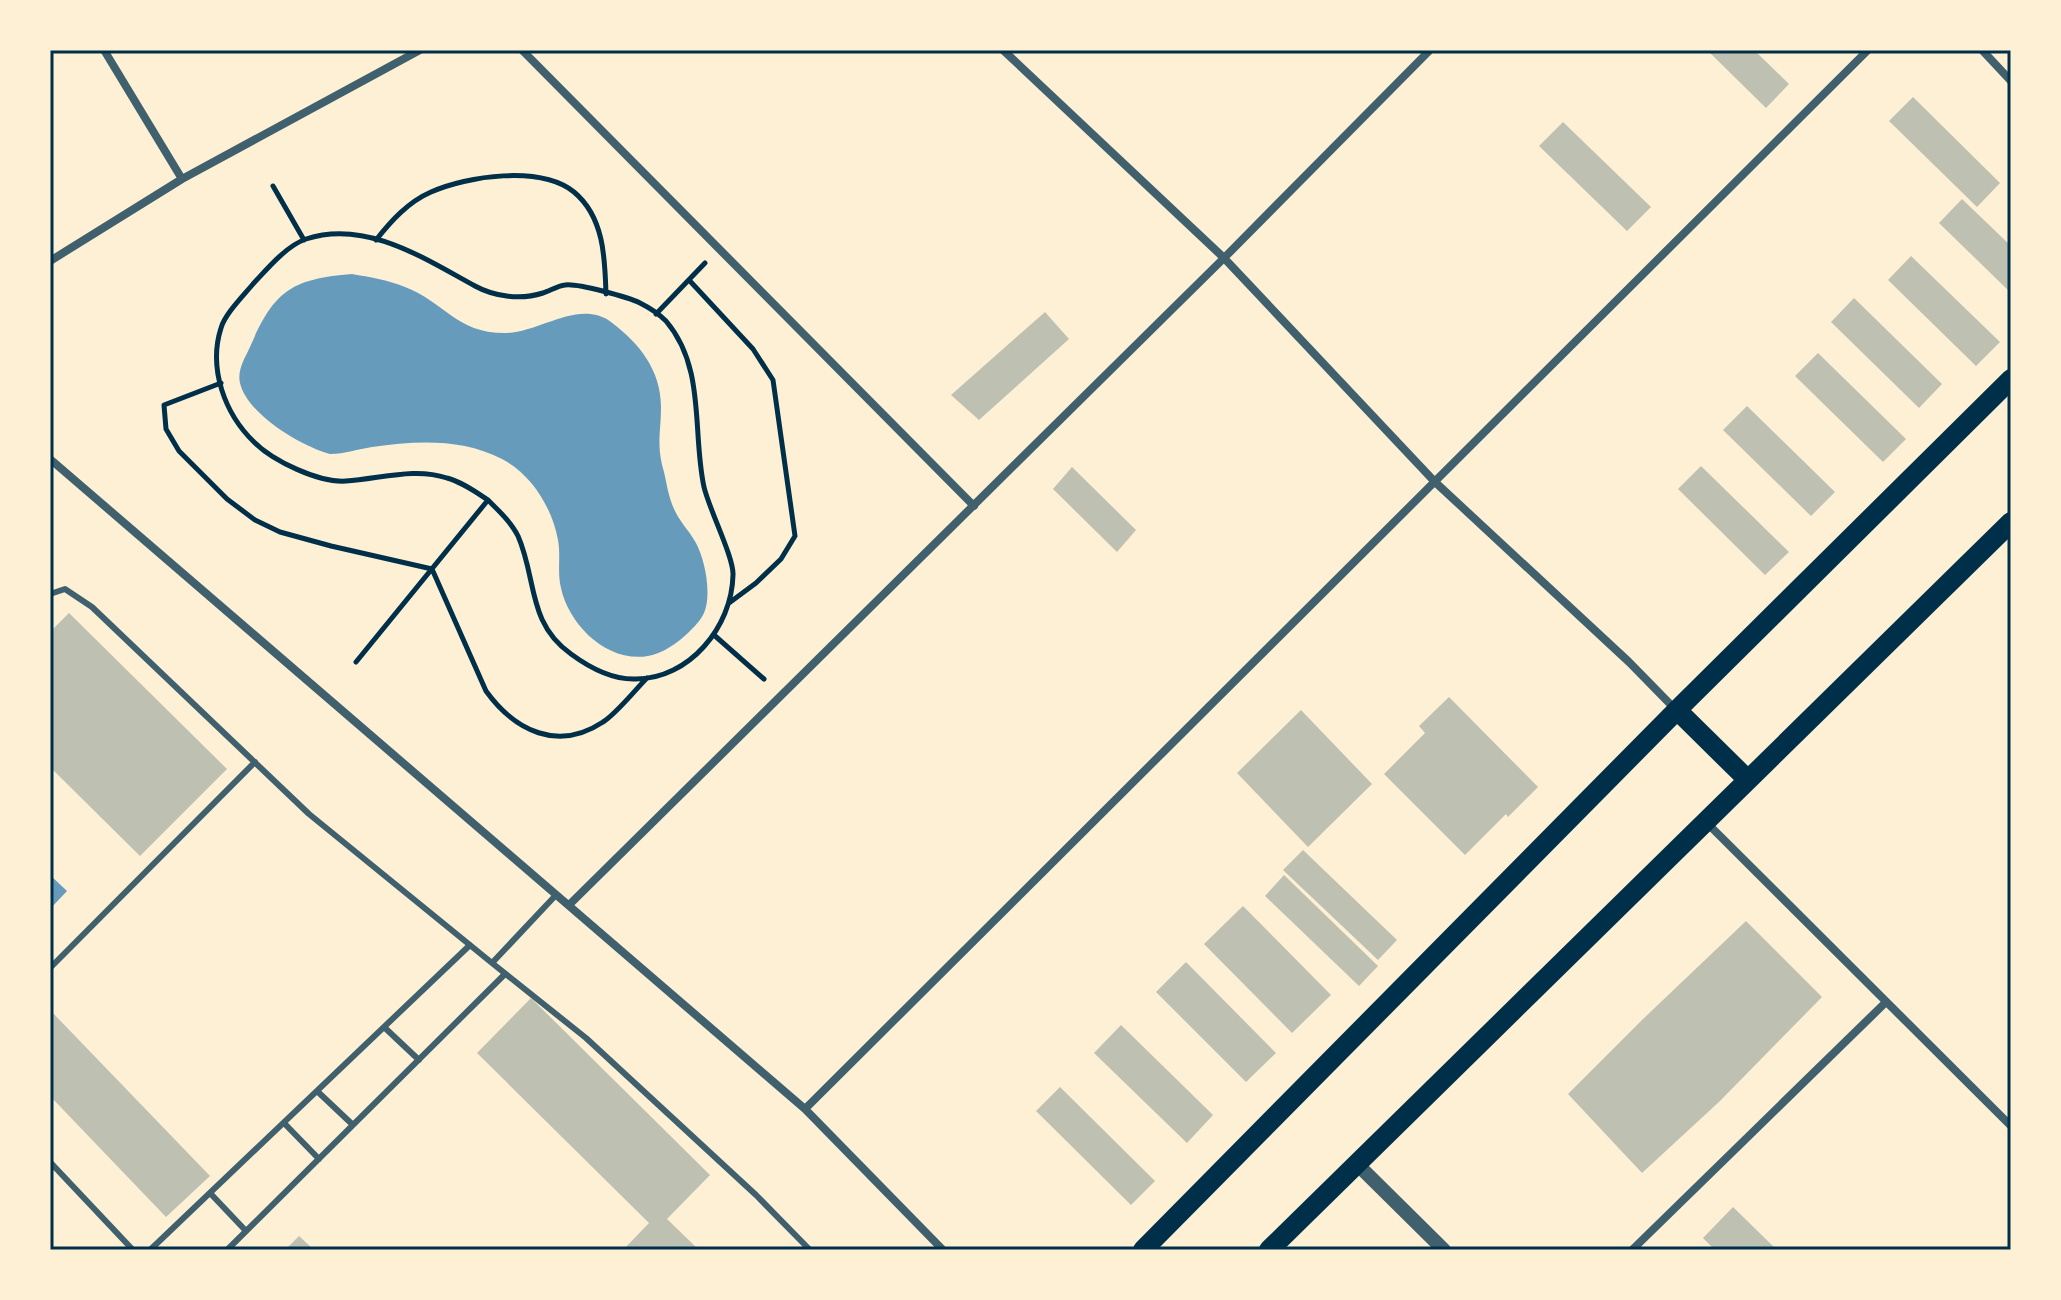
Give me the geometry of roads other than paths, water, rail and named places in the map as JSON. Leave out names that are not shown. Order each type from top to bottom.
[{"type":"main road","points":[[1143,1250],[1677,710],[2011,379]]},
{"type":"main road","points":[[1269,1250],[2011,522]]},
{"type":"main road","points":[[1677,710],[1748,780]]},
{"type":"street","points":[[104,50],[182,179]]},
{"type":"street","points":[[50,261],[182,179],[420,50]]},
{"type":"street","points":[[522,50],[974,506]]},
{"type":"street","points":[[1003,50],[1224,258],[1435,482],[1677,710]]},
{"type":"street","points":[[569,905],[1224,258],[1430,50]]},
{"type":"street","points":[[805,1109],[1868,50]]},
{"type":"street","points":[[1982,50],[2011,81]]},
{"type":"street","points":[[50,459],[805,1109],[943,1250]]},
{"type":"street","points":[[1706,821],[2011,1126]]},
{"type":"street","points":[[1632,1250],[1886,1002]]},
{"type":"street","points":[[1356,1163],[1444,1250]]},
{"type":"lane","points":[[50,594],[65,589],[92,607],[309,814],[586,1038],[756,1195],[810,1250]]},
{"type":"lane","points":[[50,968],[255,762]]},
{"type":"lane","points":[[492,963],[556,895]]},
{"type":"lane","points":[[150,1250],[470,945]]},
{"type":"lane","points":[[227,1250],[505,974]]},
{"type":"lane","points":[[384,1027],[419,1060]]},
{"type":"lane","points":[[317,1091],[353,1125]]},
{"type":"lane","points":[[284,1123],[319,1159]]},
{"type":"lane","points":[[50,1162],[133,1250]]},
{"type":"lane","points":[[210,1193],[246,1231]]},
{"type":"water","points":[[352,274],[405,287],[463,323],[490,332],[520,331],[560,318],[586,314],[611,322],[631,339],[653,369],[657,381],[661,407],[660,454],[668,492],[676,513],[694,539],[705,568],[707,596],[704,613],[685,636],[659,653],[633,657],[605,647],[581,628],[565,602],[560,582],[558,540],[551,516],[531,483],[502,459],[471,447],[438,443],[389,445],[330,454],[291,436],[253,406],[240,383],[240,373],[267,313],[287,291],[299,285]]},
{"type":"water","points":[[50,875],[67,891],[50,909]]}]
